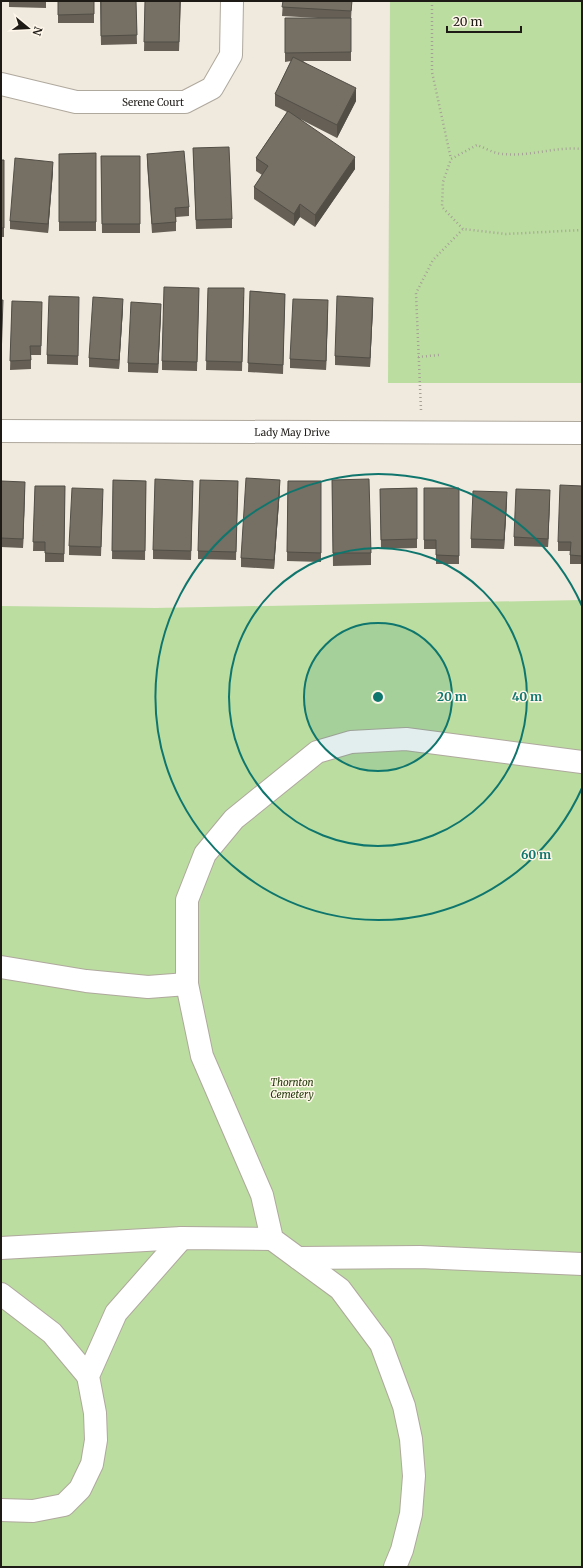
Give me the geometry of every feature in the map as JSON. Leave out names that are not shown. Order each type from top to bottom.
[{"type":"street","name":"Serene Court","points":[[1,84],[76,102],[185,102],[212,88],[231,55],[232,1]]},
{"type":"street","name":"Lady May Drive","points":[[1,431],[582,433]]},
{"type":"street","points":[[272,1239],[262,1195],[202,1056],[187,984],[187,900],[205,854],[234,819],[317,752],[351,742],[406,739],[582,762]]},
{"type":"street","points":[[1,967],[102,983],[148,987],[187,984]]},
{"type":"street","points":[[88,1376],[116,1313],[182,1238]]},
{"type":"street","points":[[1,1248],[182,1238],[272,1239],[340,1289],[381,1344],[404,1406],[411,1439],[414,1476],[411,1514],[402,1550],[395,1567]]},
{"type":"street","points":[[298,1258],[420,1257],[582,1264]]},
{"type":"street","points":[[1,1294],[52,1334],[88,1376],[95,1413],[96,1440],[92,1464],[80,1489],[64,1505],[34,1511],[1,1510]]},
{"type":"path","points":[[432,1],[432,72],[451,159],[443,182],[442,208],[463,229],[506,234],[582,230]]},
{"type":"path","points":[[451,159],[477,145],[502,154],[535,154],[573,148],[582,149]]},
{"type":"path","points":[[422,432],[416,293],[433,260],[463,229]]},
{"type":"path","points":[[418,357],[439,355]]},
{"type":"green space","points":[[390,1],[582,1],[582,383],[388,383]]},
{"type":"green space","name":"Thornton Cemetery","points":[[582,600],[582,1567],[1,1567],[1,606],[155,608]]},
{"type":"building","points":[[58,1],[94,1],[94,14],[58,15]]},
{"type":"building","points":[[101,1],[136,1],[137,35],[101,36]]},
{"type":"building","points":[[145,1],[180,1],[179,42],[144,42]]},
{"type":"building","points":[[283,1],[352,1],[351,11],[282,7]]},
{"type":"building","points":[[285,18],[351,18],[351,52],[285,53]]},
{"type":"building","points":[[293,57],[356,88],[337,125],[275,94]]},
{"type":"building","points":[[288,111],[355,157],[315,215],[300,204],[294,214],[254,187],[268,166],[256,158]]},
{"type":"building","points":[[229,147],[232,219],[196,220],[193,148]]},
{"type":"building","points":[[184,151],[189,207],[175,208],[176,222],[152,224],[147,154]]},
{"type":"building","points":[[96,153],[96,222],[59,222],[59,154]]},
{"type":"building","points":[[101,156],[140,156],[140,224],[102,224]]},
{"type":"building","points":[[15,158],[53,162],[48,224],[10,221]]},
{"type":"building","points":[[1,160],[4,160],[4,228],[1,228]]},
{"type":"building","points":[[164,287],[199,288],[197,362],[162,361]]},
{"type":"building","points":[[208,288],[244,288],[242,362],[206,361]]},
{"type":"building","points":[[250,291],[285,294],[283,365],[248,363]]},
{"type":"building","points":[[49,296],[79,297],[78,356],[47,355]]},
{"type":"building","points":[[337,296],[373,298],[370,358],[335,356]]},
{"type":"building","points":[[93,297],[123,299],[119,360],[89,358]]},
{"type":"building","points":[[293,299],[328,300],[326,361],[290,359]]},
{"type":"building","points":[[1,300],[3,300],[1,359]]},
{"type":"building","points":[[12,301],[42,302],[41,346],[30,346],[31,360],[10,361]]},
{"type":"building","points":[[131,302],[161,304],[158,364],[128,363]]},
{"type":"building","points":[[246,478],[280,480],[274,560],[241,558]]},
{"type":"building","points":[[155,479],[193,481],[191,551],[153,550]]},
{"type":"building","points":[[369,479],[371,553],[333,553],[332,480]]},
{"type":"building","points":[[113,480],[146,481],[145,551],[112,551]]},
{"type":"building","points":[[200,480],[238,481],[236,552],[198,551]]},
{"type":"building","points":[[1,481],[25,482],[23,539],[1,538]]},
{"type":"building","points":[[288,481],[321,481],[321,553],[287,552]]},
{"type":"building","points":[[560,485],[582,486],[582,556],[570,555],[571,542],[558,542]]},
{"type":"building","points":[[35,486],[65,486],[64,554],[45,553],[45,542],[33,542]]},
{"type":"building","points":[[72,488],[103,489],[101,547],[69,546]]},
{"type":"building","points":[[417,488],[417,539],[381,540],[380,489]]},
{"type":"building","points":[[424,488],[459,488],[459,556],[436,555],[436,540],[424,540]]},
{"type":"building","points":[[516,489],[550,490],[548,539],[514,537]]},
{"type":"building","points":[[473,491],[507,492],[504,540],[471,539]]}]
